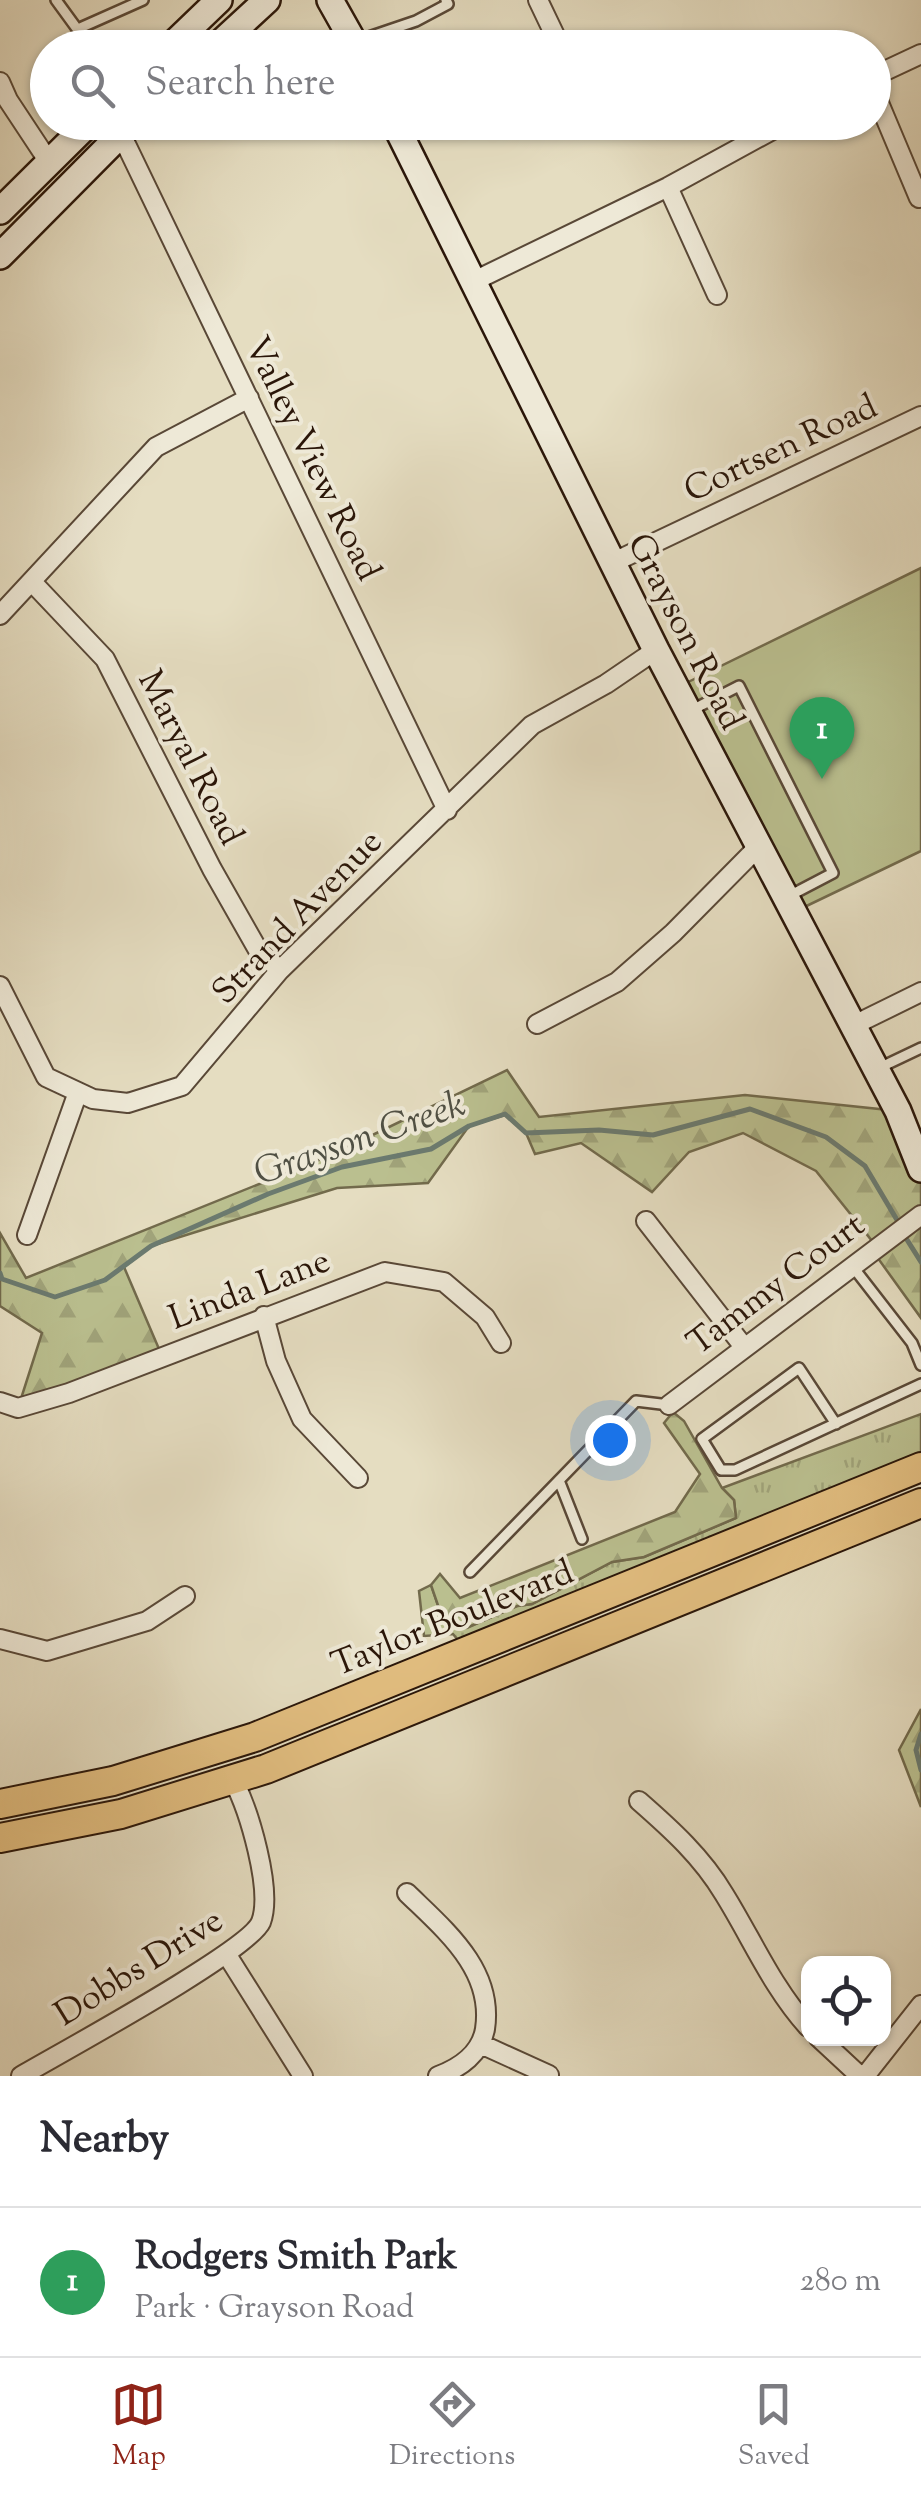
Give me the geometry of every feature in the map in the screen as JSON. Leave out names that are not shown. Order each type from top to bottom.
[{"type":"main road","name":"Taylor Boulevard","points":[[0,1804],[114,1781],[255,1737],[921,1467]]},
{"type":"main road","name":"Taylor Boulevard","points":[[0,1838],[121,1814],[233,1780],[921,1503]]},
{"type":"street","points":[[188,30],[219,0]]},
{"type":"street","points":[[234,30],[266,0]]},
{"type":"street","points":[[330,0],[347,30]]},
{"type":"street","points":[[538,0],[552,30]]},
{"type":"street","points":[[891,68],[921,54]]},
{"type":"street","points":[[0,82],[30,133]]},
{"type":"street","points":[[891,131],[919,198]]},
{"type":"street","points":[[34,140],[49,162]]},
{"type":"street","points":[[0,211],[72,140]]},
{"type":"street","points":[[0,256],[115,140]]},
{"type":"street","name":"Valley View Road","points":[[132,140],[249,398],[447,810]]},
{"type":"street","name":"Grayson Road","points":[[403,140],[688,712],[876,1069],[912,1122],[921,1168]]},
{"type":"street","points":[[472,282],[668,187],[754,140]]},
{"type":"street","points":[[668,187],[717,294]]},
{"type":"street","points":[[0,614],[33,583],[156,446],[249,398]]},
{"type":"street","name":"Cortsen Road","points":[[612,563],[921,416]]},
{"type":"street","name":"Maryal Road","points":[[33,583],[105,659],[212,869],[258,950],[280,970]]},
{"type":"street","name":"Strand Avenue","points":[[0,986],[46,1077],[92,1099],[128,1103],[182,1086],[280,970],[532,725],[606,684],[656,650]]},
{"type":"street","points":[[536,1024],[617,982],[673,933],[759,846]]},
{"type":"street","points":[[854,1025],[920,994]]},
{"type":"street","points":[[27,1235],[78,1092]]},
{"type":"street","name":"Tammy Court","points":[[669,1405],[920,1216]]},
{"type":"street","points":[[646,1221],[744,1347]]},
{"type":"street","name":"Linda Lane","points":[[0,1402],[18,1408],[69,1393],[385,1272],[444,1282],[486,1317],[501,1343]]},
{"type":"street","points":[[264,1316],[276,1361],[302,1419],[358,1478]]},
{"type":"street","points":[[0,1639],[47,1651],[147,1620],[185,1596]]},
{"type":"street","name":"Dobbs Drive","points":[[21,2076],[227,1955],[259,1927],[266,1902],[264,1880],[233,1780]]},
{"type":"street","points":[[639,1801],[685,1842],[723,1892],[771,1977],[801,2019]]},
{"type":"street","points":[[407,1893],[446,1931],[479,1973],[488,2008],[483,2045],[454,2070],[438,2076]]},
{"type":"street","points":[[227,1955],[303,2076]]},
{"type":"street","points":[[828,2046],[862,2076],[921,2005]]},
{"type":"street","points":[[483,2045],[549,2075]]},
{"type":"lane","points":[[56,0],[80,28],[143,0]]},
{"type":"lane","points":[[395,30],[448,4],[446,0]]},
{"type":"lane","points":[[688,712],[738,686],[833,874],[786,897]]},
{"type":"lane","points":[[876,1069],[921,1048]]},
{"type":"lane","points":[[851,1265],[912,1343],[921,1365]]},
{"type":"lane","points":[[836,1424],[799,1368],[702,1439],[720,1470],[735,1470],[836,1424],[921,1384]]},
{"type":"lane","points":[[470,1572],[636,1401],[669,1405]]},
{"type":"lane","points":[[560,1482],[582,1539]]},
{"type":"green space","points":[[921,568],[921,851],[794,912],[676,688]]},
{"type":"green space","points":[[507,1070],[539,1117],[745,1095],[898,1111],[921,1169],[921,1318],[872,1250],[876,1246],[816,1171],[743,1133],[689,1152],[652,1192],[581,1143],[535,1154],[526,1133],[505,1115],[469,1126],[428,1183],[337,1188],[151,1246],[124,1267],[162,1356],[18,1408],[42,1333],[0,1306],[0,1233],[26,1278],[331,1155]]},
{"type":"green space","points":[[673,1412],[684,1421],[722,1488],[734,1500],[736,1518],[644,1557],[612,1562],[532,1604],[517,1606],[466,1628],[442,1617],[431,1585],[440,1574],[460,1598],[675,1512],[700,1474],[664,1423]]},
{"type":"green space","points":[[921,1414],[921,1467],[467,1651],[453,1634],[424,1636],[419,1591],[431,1585],[442,1617],[467,1628],[517,1606],[532,1604],[612,1562],[644,1557],[736,1518],[734,1500],[722,1488]]},
{"type":"green space","points":[[921,1709],[921,1807],[899,1750]]},
{"type":"waterway","name":"Grayson Creek","points":[[0,1273],[2,1279],[55,1297],[105,1280],[151,1246],[268,1194],[342,1167],[431,1149],[469,1126],[505,1114],[526,1133],[599,1130],[653,1135],[750,1109],[826,1137],[865,1166],[900,1225]]},
{"type":"waterway","name":"Grayson Creek","points":[[904,1235],[921,1262]]},
{"type":"waterway","name":"Grayson Creek","points":[[921,1734],[916,1750],[921,1770]]},
{"type":"place","name":"Rodgers Smith Park","points":[[822,779]]}]
